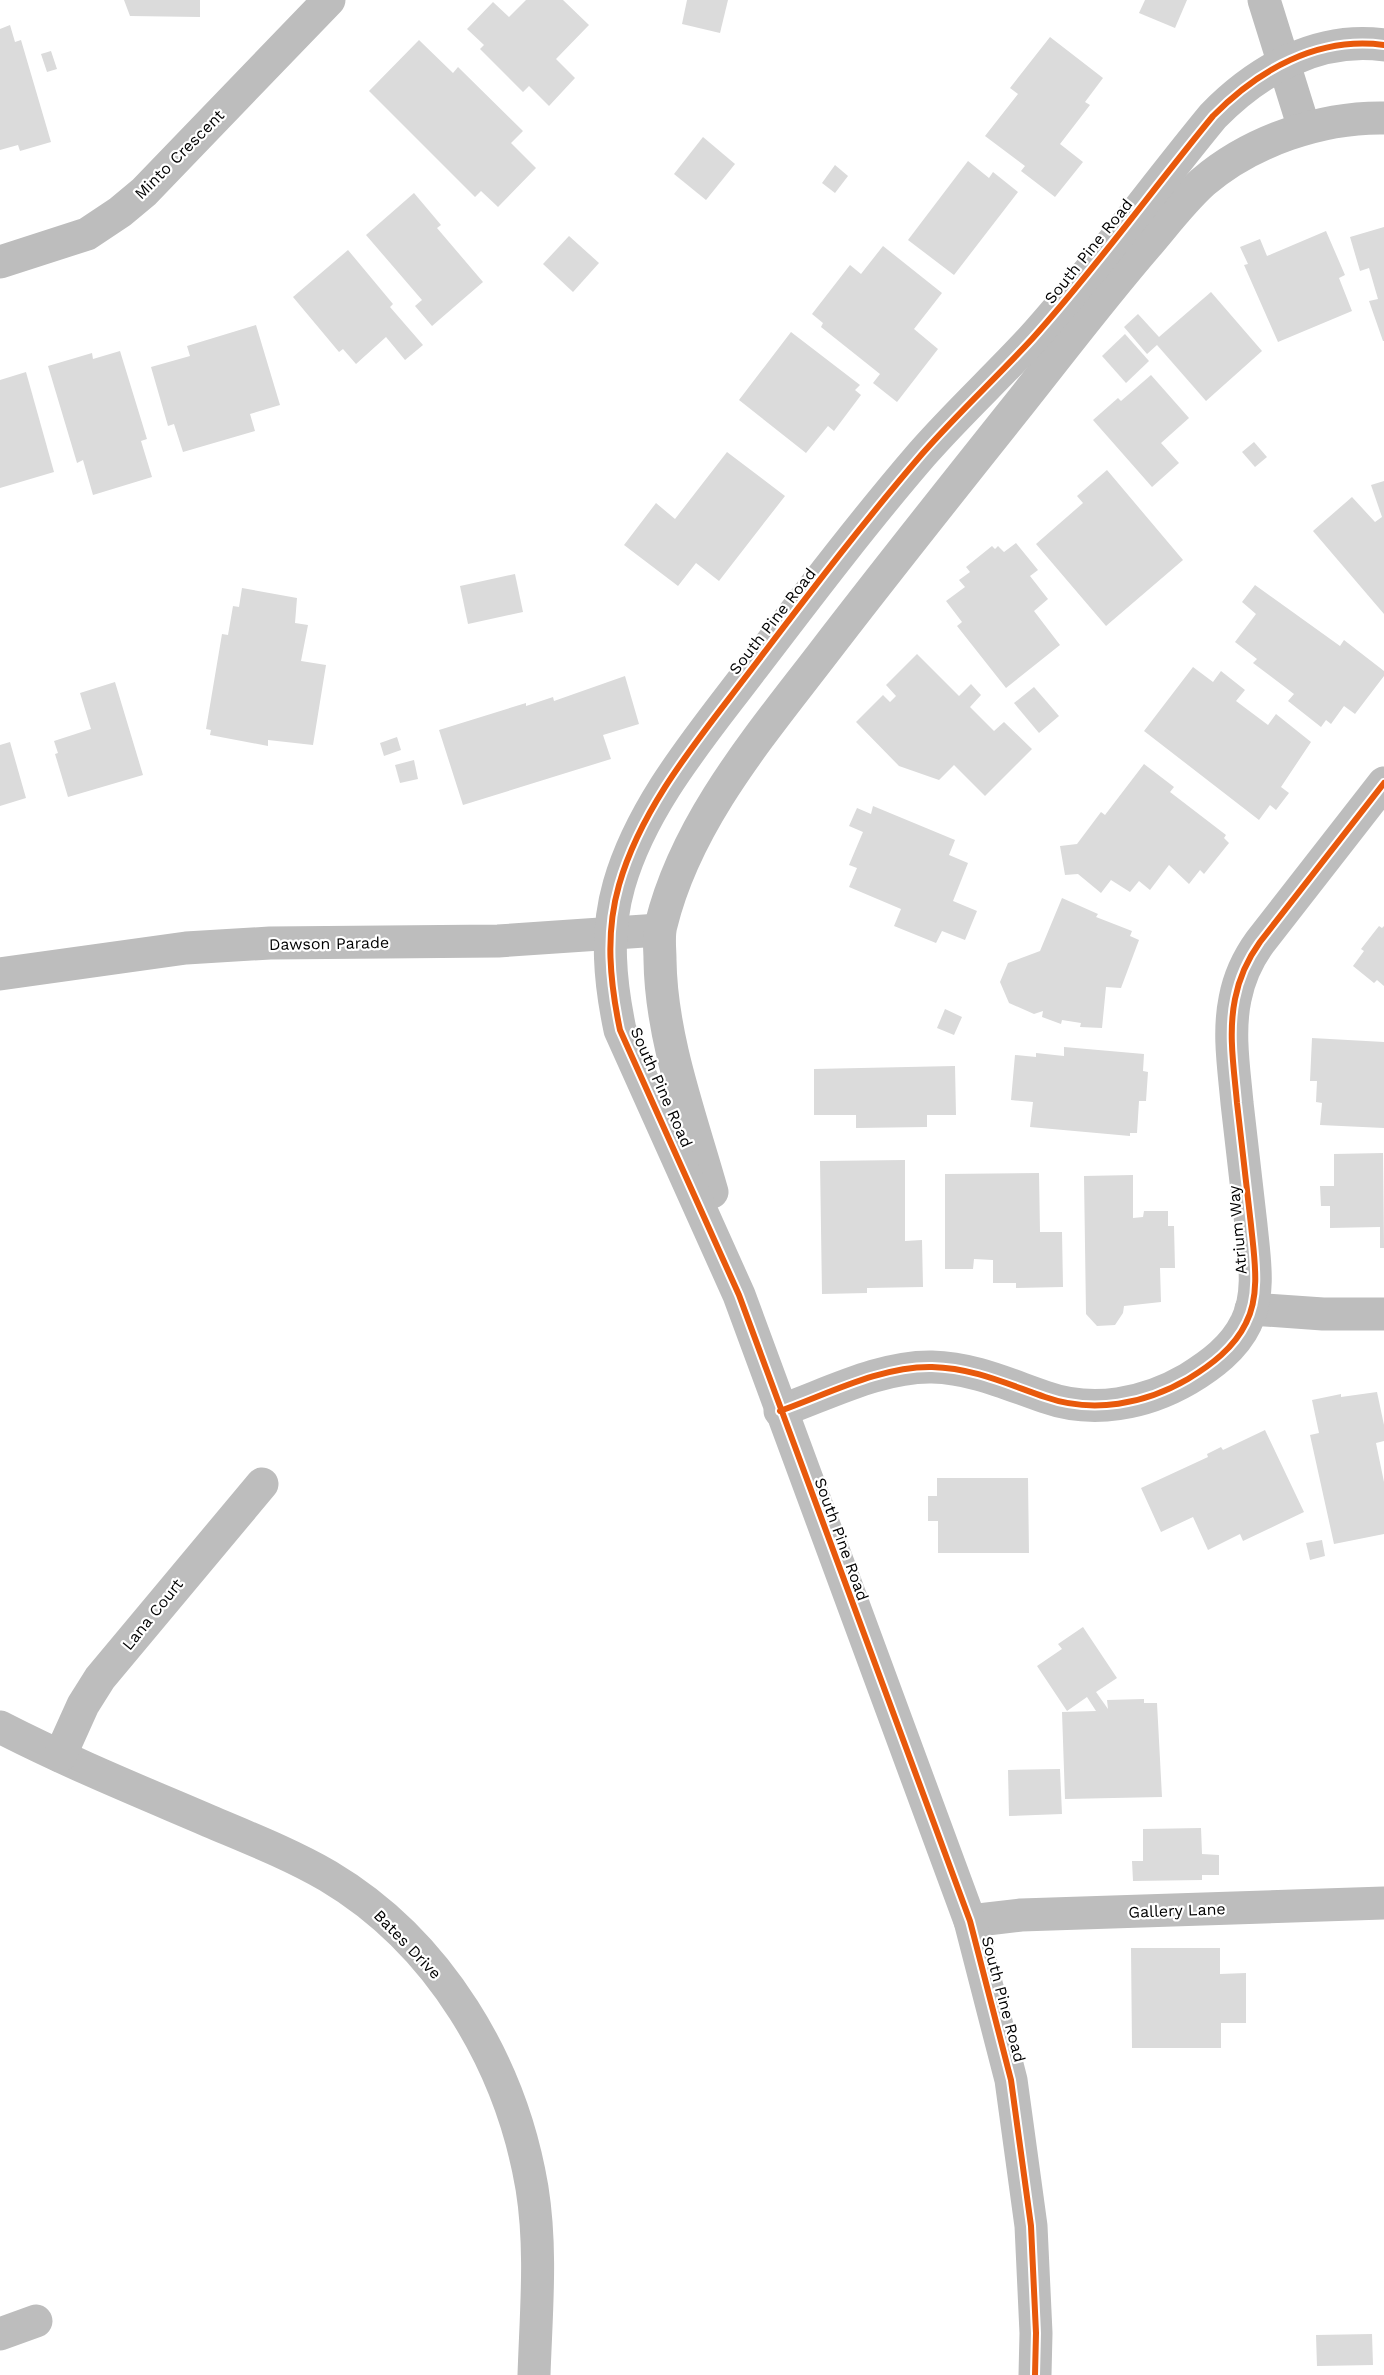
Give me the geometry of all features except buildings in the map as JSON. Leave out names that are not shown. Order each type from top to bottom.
[{"type":"street","name":"Minto Crescent","points":[[0,262],[87,234],[120,212],[144,192],[328,0]]},
{"type":"street","points":[[1264,0],[1304,128]]},
{"type":"street","name":"South Pine Road","points":[[739,1295],[620,1030],[612,989],[609,933],[618,886],[633,845],[651,811],[712,721],[923,452],[1030,341],[1094,269],[1213,116],[1250,82],[1282,63],[1339,45],[1364,42],[1384,45]]},
{"type":"street","name":"South Pine Road","points":[[1035,2375],[1036,2333],[1031,2226],[1011,2080],[970,1921],[739,1295],[666,1022],[660,978],[659,930],[672,886],[693,841],[750,750],[862,603],[1132,262],[1204,182],[1256,149],[1304,128],[1351,119],[1384,118]]},
{"type":"street","name":"Atrium Way","points":[[780,1411],[885,1374],[929,1367],[969,1370],[1047,1398],[1075,1404],[1131,1403],[1175,1386],[1215,1361],[1238,1337],[1251,1308],[1255,1265],[1232,1045],[1236,994],[1246,963],[1260,942],[1384,783]]},
{"type":"street","name":"Dawson Parade","points":[[0,974],[206,946],[498,941],[659,930]]},
{"type":"street","points":[[1251,1308],[1329,1314],[1384,1314]]},
{"type":"street","name":"Lana Court","points":[[60,1756],[83,1706],[100,1678],[262,1484]]},
{"type":"street","name":"Bates Drive","points":[[0,1727],[328,1876],[384,1917],[440,1975],[469,2018],[500,2079],[510,2103],[526,2161],[532,2189],[537,2245],[534,2375]]},
{"type":"street","name":"Gallery Lane","points":[[970,1921],[1021,1915],[1384,1903]]},
{"type":"street","points":[[0,2334],[36,2320]]},
{"type":"cycle path","points":[[1035,2375],[1036,2333],[1031,2226],[1011,2080],[970,1921],[739,1295],[620,1030],[610,958],[612,922],[619,885],[641,829],[672,777],[707,727],[899,481],[935,439],[1056,312],[1213,116],[1249,84],[1291,60],[1313,51],[1336,46],[1384,45]]},
{"type":"cycle path","points":[[780,1411],[874,1376],[893,1371],[932,1367],[962,1370],[1063,1402],[1082,1405],[1118,1404],[1171,1388],[1205,1368],[1228,1348],[1241,1332],[1251,1312],[1255,1287],[1254,1249],[1232,1051],[1233,1012],[1237,991],[1244,969],[1260,942],[1384,783]]}]
